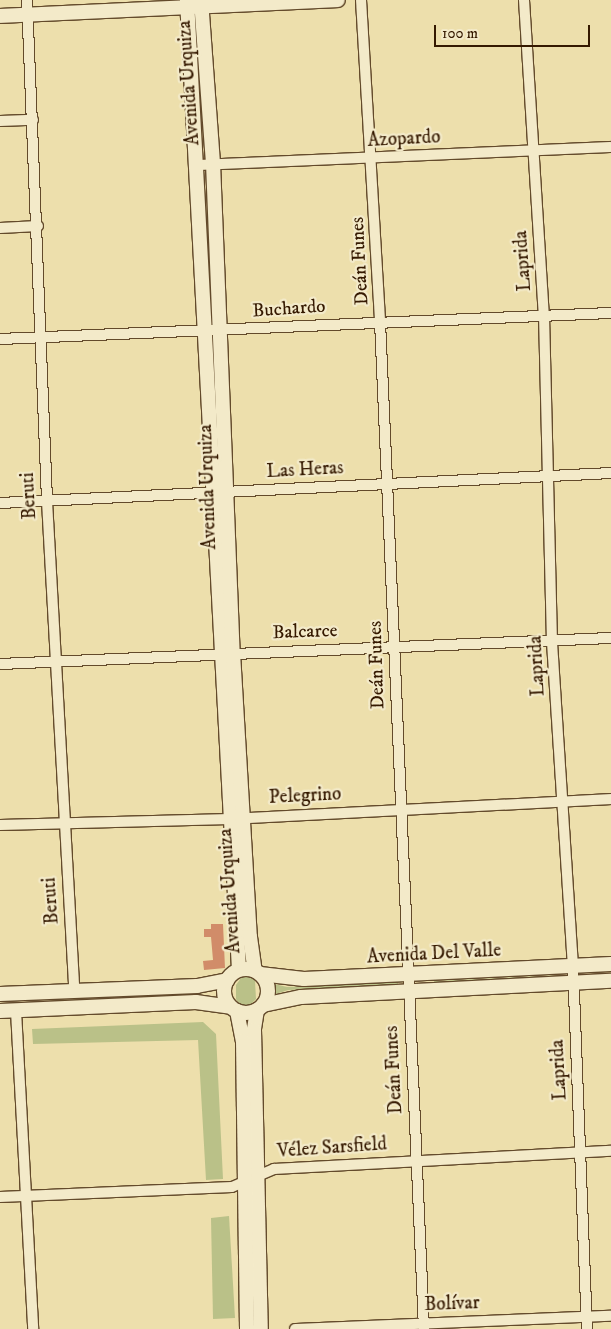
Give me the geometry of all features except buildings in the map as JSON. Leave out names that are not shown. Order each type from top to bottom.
[{"type":"main road","points":[[0,16],[28,16],[202,3],[338,0]]},
{"type":"main road","name":"Avenida Urquiza","points":[[202,3],[214,163],[228,491],[227,653],[237,818],[250,937],[258,973]]},
{"type":"main road","points":[[187,4],[198,165],[212,491],[227,653]]},
{"type":"main road","points":[[237,818],[239,970]]},
{"type":"main road","name":"Avenida Del Valle","points":[[258,973],[304,979],[611,964]]},
{"type":"main road","points":[[0,994],[197,986],[227,980],[239,970],[258,973],[268,992],[260,1008],[254,1030],[259,1173],[261,1329]]},
{"type":"main road","points":[[227,980],[224,994],[234,1009],[243,1041],[243,1182],[247,1329]]},
{"type":"main road","name":"Avenida Del Valle","points":[[260,1008],[301,997],[611,981]]},
{"type":"main road","points":[[0,1011],[196,1002],[234,1009],[260,1008]]},
{"type":"street","name":"Beruti","points":[[27,0],[38,226],[47,501],[63,822],[74,991]]},
{"type":"street","name":"Deán Funes","points":[[362,0],[380,321],[424,1326]]},
{"type":"street","name":"Laprida","points":[[524,0],[544,315],[552,642],[573,966],[587,1329]]},
{"type":"street","points":[[0,121],[33,120]]},
{"type":"street","name":"Azopardo","points":[[198,165],[372,159],[532,149],[611,147]]},
{"type":"street","points":[[0,228],[38,226]]},
{"type":"street","name":"Buchardo","points":[[0,339],[220,331],[380,321],[611,313]]},
{"type":"street","name":"Las Heras","points":[[0,503],[212,491],[387,484],[548,473],[611,472]]},
{"type":"street","name":"Balcarce","points":[[0,664],[56,660],[552,642],[611,638]]},
{"type":"street","name":"Pelegrino","points":[[0,825],[237,818],[400,808],[611,799]]},
{"type":"street","points":[[16,1011],[33,1329]]},
{"type":"street","name":"Vélez Sarsfield","points":[[0,1197],[232,1187],[259,1173],[274,1169],[611,1151]]},
{"type":"street","name":"Bolívar","points":[[295,1329],[424,1326],[611,1316]]},
{"type":"green space","points":[[243,975],[249,975],[255,981],[256,999],[248,1007],[239,1004],[236,999],[236,985]]},
{"type":"green space","points":[[561,975],[561,978],[434,984],[434,981]]},
{"type":"green space","points":[[398,982],[398,985],[288,990],[270,996],[270,983],[287,987]]},
{"type":"green space","points":[[203,1022],[216,1034],[223,1179],[206,1180],[198,1040],[33,1044],[32,1029]]},
{"type":"green space","points":[[229,1216],[235,1318],[213,1319],[211,1218]]}]
